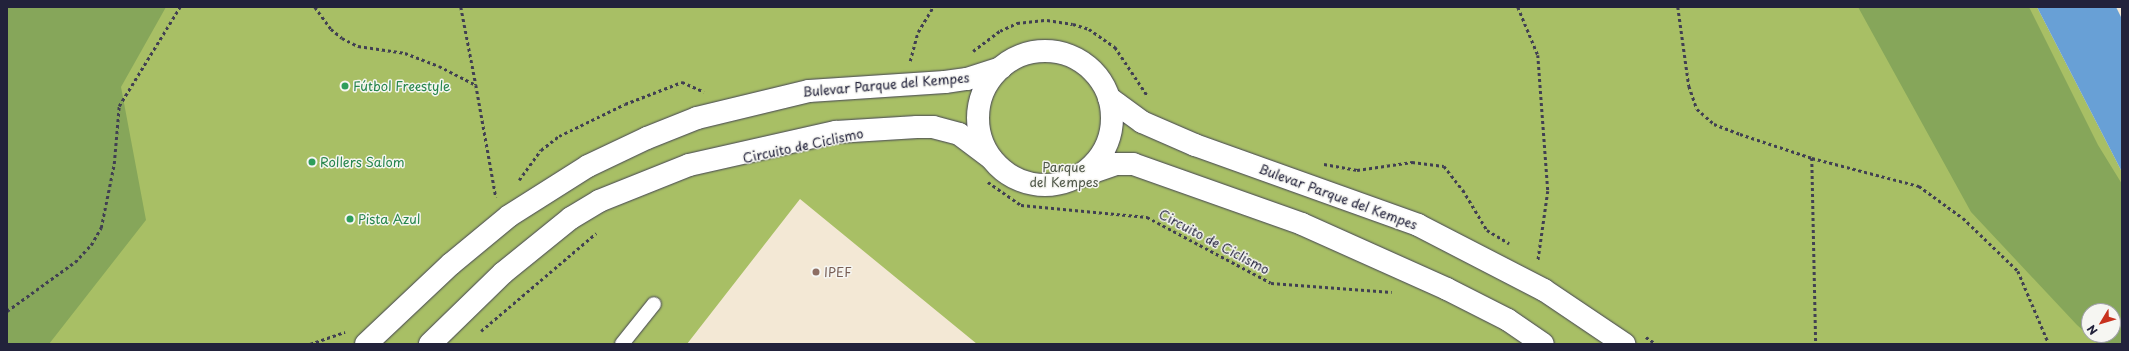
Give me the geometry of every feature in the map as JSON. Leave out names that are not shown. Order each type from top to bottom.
[{"type":"street","points":[[991,158],[982,141],[978,121],[981,101],[988,83],[1001,68],[1020,56],[1041,51],[1063,54],[1083,64],[1099,78],[1109,98],[1112,120],[1108,142],[1097,161],[1081,176]]},
{"type":"street","name":"Bulevar Parque del Kempes","points":[[366,344],[451,264],[509,216],[588,166],[647,138],[697,118],[809,91],[945,82],[967,79],[1001,68]]},
{"type":"street","name":"Bulevar Parque del Kempes","points":[[1109,98],[1142,122],[1195,145],[1418,225],[1544,290],[1624,344]]},
{"type":"street","points":[[430,344],[503,273],[570,218],[613,195],[689,165],[836,132],[917,127],[933,127],[959,134],[991,158],[1006,172],[1024,182],[1043,186],[1063,183],[1115,164],[1134,164],[1302,224],[1447,289],[1508,320],[1543,344]]},
{"type":"lane","points":[[622,344],[654,304]]},
{"type":"path","points":[[7,310],[75,262],[91,246],[98,234],[114,164],[119,106],[180,7]]},
{"type":"path","points":[[315,7],[331,29],[342,38],[358,46],[405,53],[439,66],[476,85]]},
{"type":"path","points":[[461,7],[497,200]]},
{"type":"path","points":[[917,60],[910,61],[918,32],[933,7]]},
{"type":"path","points":[[1518,7],[1538,55],[1548,191],[1538,261]]},
{"type":"path","points":[[1678,7],[1689,86],[1697,109],[1714,124],[1812,158],[1919,186],[1963,218],[2018,271],[2049,344]]},
{"type":"path","points":[[970,52],[1000,31],[1018,23],[1047,20],[1073,24],[1089,29],[1115,47],[1153,100]]},
{"type":"path","points":[[1812,158],[1816,344]]},
{"type":"path","name":"Circuito de Ciclismo","points":[[983,179],[1021,205],[1147,218],[1271,283],[1396,293]]},
{"type":"path","points":[[477,334],[601,228]]},
{"type":"path","points":[[216,344],[249,344]]},
{"type":"green space","name":"Parque del Kempes","points":[[7,7],[2037,7],[2122,172],[2122,344],[977,344],[800,199],[687,344],[7,344]]},
{"type":"green space","points":[[7,7],[166,7],[121,87],[146,220],[49,344],[7,344]]},
{"type":"green space","points":[[1858,7],[2029,7],[2098,145],[2122,184],[2122,344],[2097,343],[2121,343],[2121,303],[2081,303],[2081,329],[1971,212]]},
{"type":"water","points":[[2037,7],[2116,7],[2122,19],[2122,172]]},
{"type":"place","name":"Fútbol Freestyle","points":[[345,86]]},
{"type":"place","name":"Rollers Salom","points":[[312,162]]},
{"type":"place","name":"Pista Azul","points":[[350,219]]},
{"type":"place","name":"IPEF","points":[[816,272]]}]
